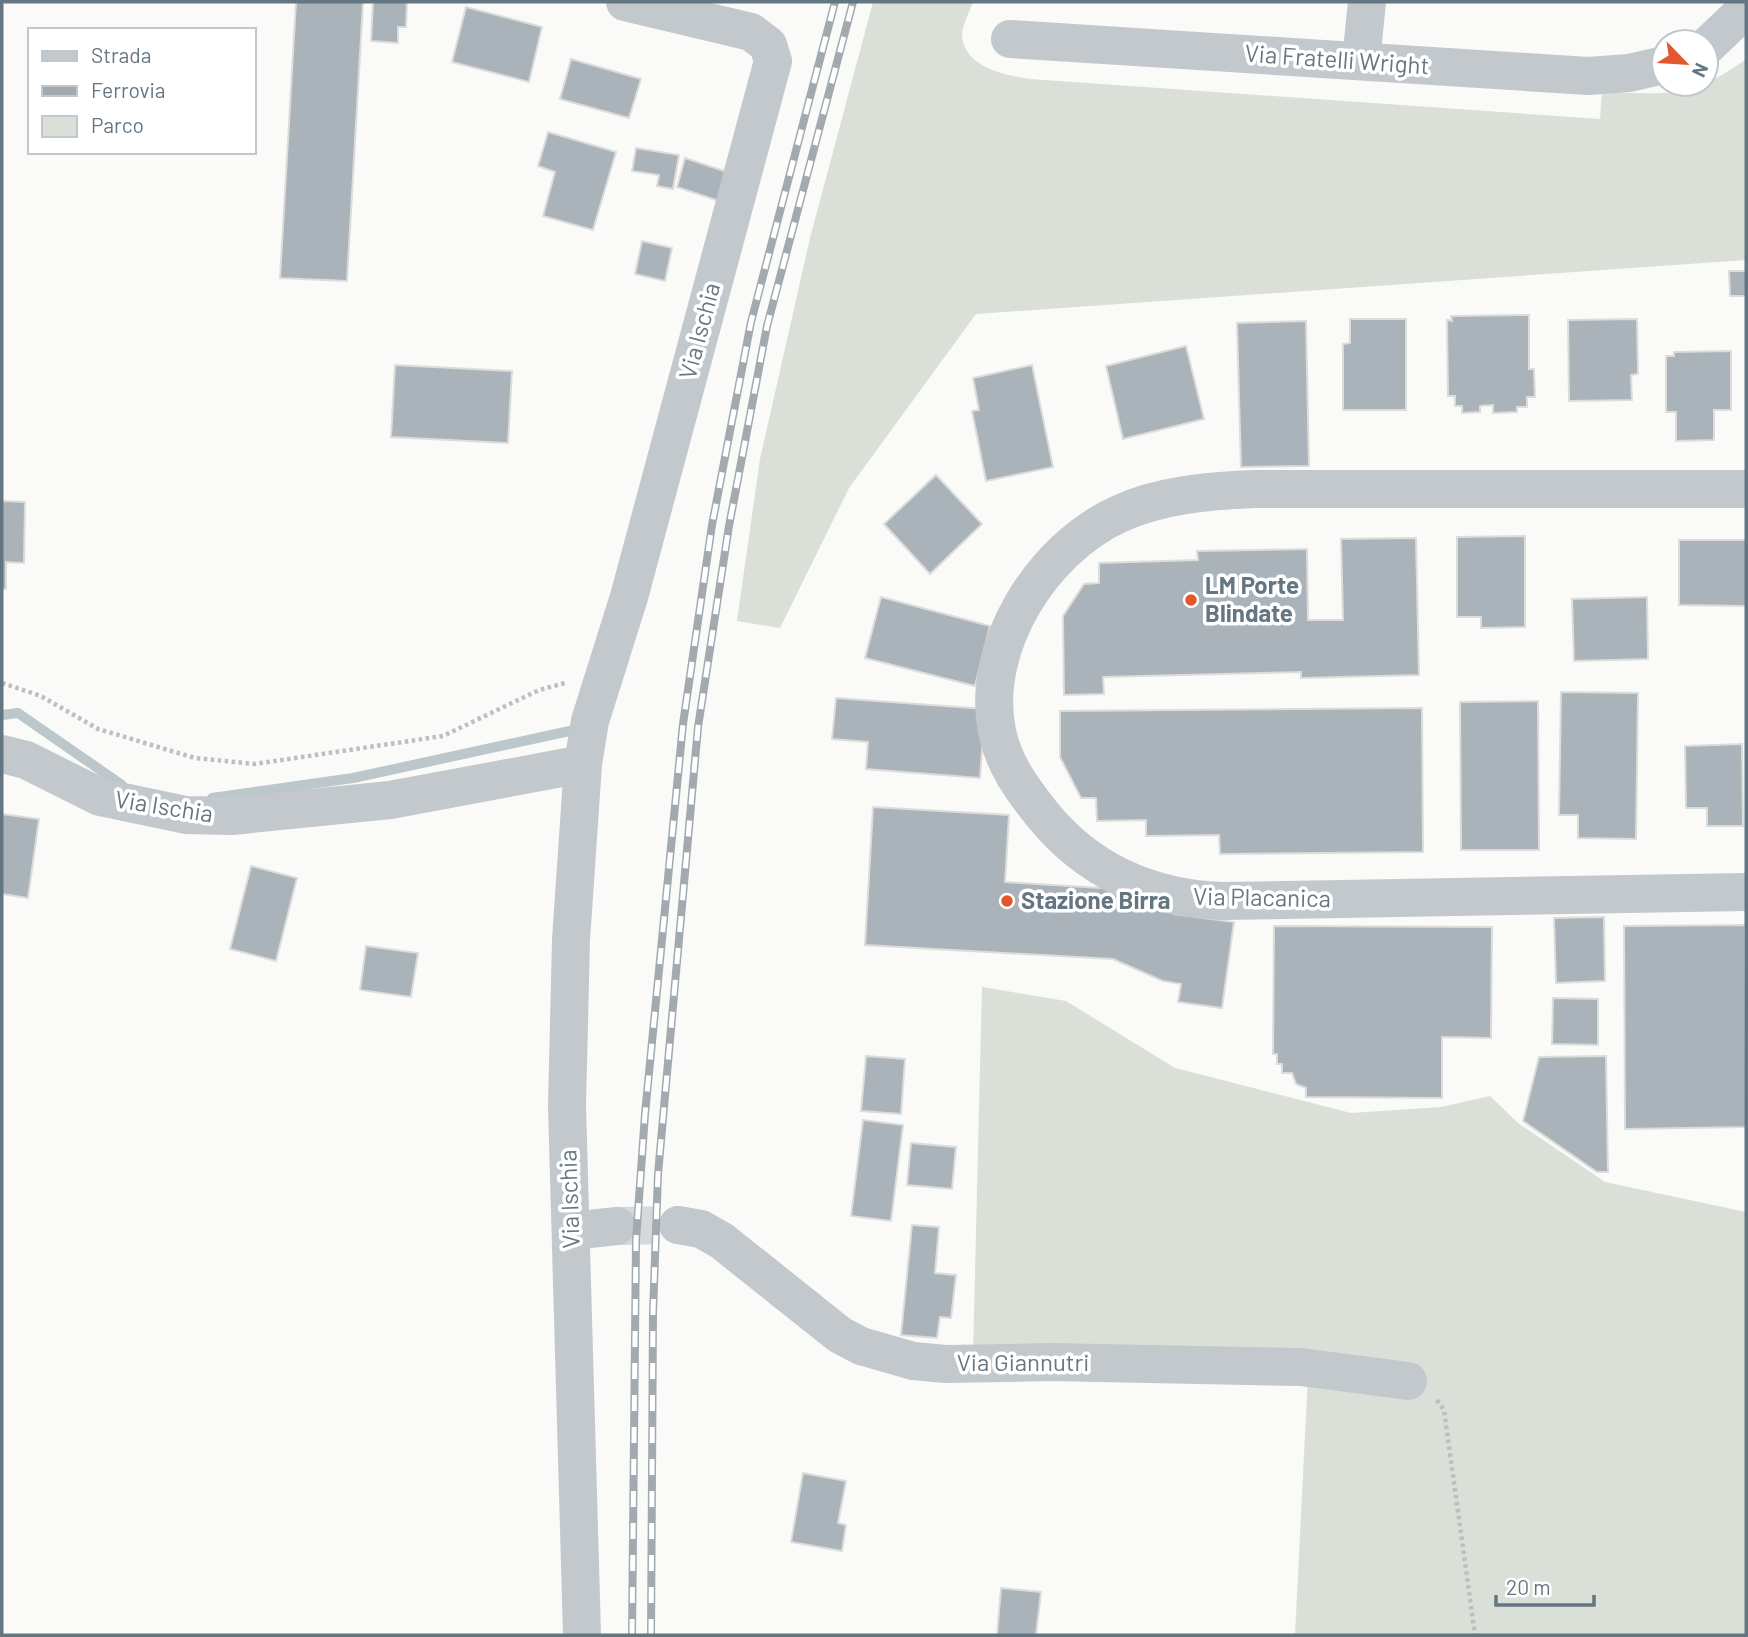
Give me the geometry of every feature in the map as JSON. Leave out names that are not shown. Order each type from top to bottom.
[{"type":"street","name":"Via Ischia","points":[[582,1635],[567,1130],[570,988],[587,739],[629,597],[773,61],[768,45],[751,32],[625,2]]},
{"type":"street","points":[[1361,61],[1367,2]]},
{"type":"street","points":[[1720,34],[1746,9]]},
{"type":"street","name":"Via Fratelli Wright","points":[[1010,38],[1588,76],[1629,74],[1650,69]]},
{"type":"street","name":"Via Placanica","points":[[1746,489],[1254,489],[1193,494],[1136,507],[1083,536],[1030,594],[1011,628],[997,666],[993,701],[997,734],[1004,757],[1023,788],[1052,826],[1093,863],[1119,879],[1145,889],[1222,901],[1746,892]]},
{"type":"street","name":"Via Ischia","points":[[2,754],[26,760],[100,797],[167,812],[216,816],[278,813],[390,800],[587,739]]},
{"type":"street","name":"Via Giannutri","points":[[678,1225],[701,1229],[722,1241],[850,1341],[913,1361],[946,1364],[1051,1362],[1301,1367],[1408,1381]]},
{"type":"street","points":[[571,1231],[618,1226]]},
{"type":"path","points":[[2,682],[41,696],[98,729],[195,758],[255,764],[443,736],[539,690],[603,678]]},
{"type":"path","points":[[1408,1381],[1434,1394],[1444,1410],[1475,1635]]},
{"type":"green space","points":[[873,2],[976,2],[972,4],[962,33],[965,48],[979,63],[988,68],[1030,79],[1600,119],[1602,92],[1650,93],[1650,98],[1720,98],[1720,76],[1746,59],[1746,260],[976,314],[849,488],[780,628],[737,621],[760,459],[810,238]]},
{"type":"green space","points":[[982,987],[1066,1001],[1175,1068],[1351,1113],[1441,1107],[1490,1096],[1518,1123],[1605,1182],[1746,1212],[1746,1635],[1295,1635],[1309,1355],[973,1354]]},
{"type":"building","points":[[296,2],[363,2],[347,281],[280,278]]},
{"type":"building","points":[[373,2],[407,2],[406,27],[398,27],[398,43],[371,41]]},
{"type":"building","points":[[466,7],[542,27],[529,82],[452,62]]},
{"type":"building","points":[[571,59],[641,79],[629,118],[560,99]]},
{"type":"building","points":[[548,132],[616,152],[593,230],[543,216],[555,172],[538,166]]},
{"type":"building","points":[[636,148],[679,155],[673,189],[657,186],[659,175],[632,171]]},
{"type":"building","points":[[685,158],[727,172],[719,201],[677,187]]},
{"type":"building","points":[[642,241],[672,248],[665,281],[635,274]]},
{"type":"building","points":[[1729,271],[1746,271],[1746,296],[1730,296]]},
{"type":"building","points":[[1529,315],[1529,369],[1534,369],[1535,397],[1527,397],[1527,407],[1517,407],[1517,412],[1493,413],[1493,405],[1480,406],[1480,412],[1462,413],[1462,406],[1455,406],[1455,396],[1448,396],[1447,320],[1452,321],[1451,316]]},
{"type":"building","points":[[1350,319],[1406,319],[1406,410],[1343,410],[1343,344],[1350,343]]},
{"type":"building","points":[[1637,319],[1638,374],[1631,375],[1632,400],[1569,401],[1568,320]]},
{"type":"building","points":[[1306,321],[1309,466],[1241,467],[1237,323]]},
{"type":"building","points":[[1186,346],[1204,419],[1123,439],[1106,366]]},
{"type":"building","points":[[1731,351],[1731,410],[1714,410],[1714,440],[1676,441],[1676,412],[1666,412],[1666,356],[1674,356],[1674,352]]},
{"type":"building","points":[[395,365],[512,371],[508,443],[391,437]]},
{"type":"building","points":[[1032,365],[1053,467],[986,481],[972,411],[979,410],[973,378]]},
{"type":"building","points":[[936,475],[982,524],[930,574],[884,524]]},
{"type":"building","points":[[2,501],[25,502],[24,563],[6,562],[6,589],[2,589]]},
{"type":"building","points":[[1525,536],[1525,627],[1481,628],[1481,617],[1457,617],[1457,537]]},
{"type":"building","name":"LM Porte Blindate","points":[[1416,538],[1419,675],[1301,678],[1301,672],[1103,677],[1104,694],[1064,695],[1063,616],[1084,584],[1099,583],[1099,563],[1198,560],[1197,551],[1307,549],[1308,620],[1343,620],[1341,539]]},
{"type":"building","points":[[1679,540],[1746,540],[1746,606],[1679,605]]},
{"type":"building","points":[[881,597],[990,626],[975,686],[865,658]]},
{"type":"building","points":[[1647,597],[1648,659],[1574,661],[1572,599]]},
{"type":"building","points":[[1561,692],[1638,693],[1636,839],[1578,838],[1578,815],[1559,815]]},
{"type":"building","points":[[836,698],[985,709],[980,778],[866,769],[868,742],[832,739]]},
{"type":"building","points":[[1538,701],[1539,850],[1461,850],[1460,702]]},
{"type":"building","points":[[1422,708],[1423,852],[1220,854],[1219,835],[1146,836],[1146,820],[1097,821],[1096,798],[1081,798],[1060,757],[1060,711]]},
{"type":"building","points":[[1742,744],[1743,826],[1707,826],[1707,808],[1686,808],[1685,746]]},
{"type":"building","name":"Stazione Birra","points":[[873,807],[1009,815],[1005,882],[1118,889],[1174,914],[1234,922],[1222,1008],[1178,1002],[1181,984],[1163,981],[1113,959],[865,945]]},
{"type":"building","points":[[2,814],[39,819],[28,898],[2,894]]},
{"type":"building","points":[[251,866],[297,878],[276,961],[230,949]]},
{"type":"building","points":[[1604,917],[1605,981],[1556,983],[1554,918]]},
{"type":"building","points":[[1745,925],[1746,1127],[1625,1129],[1624,926]]},
{"type":"building","points":[[1274,926],[1492,927],[1491,1038],[1442,1037],[1442,1098],[1306,1097],[1306,1088],[1296,1084],[1292,1073],[1282,1073],[1282,1064],[1277,1064],[1277,1054],[1273,1054]]},
{"type":"building","points":[[366,946],[418,953],[411,997],[360,990]]},
{"type":"building","points":[[1553,998],[1598,999],[1598,1045],[1552,1044]]},
{"type":"building","points":[[866,1056],[905,1059],[901,1114],[861,1111]]},
{"type":"building","points":[[1606,1056],[1608,1172],[1597,1172],[1523,1121],[1539,1057]]},
{"type":"building","points":[[863,1120],[903,1125],[891,1221],[851,1216]]},
{"type":"building","points":[[911,1143],[956,1147],[952,1189],[907,1185]]},
{"type":"building","points":[[912,1225],[939,1227],[935,1273],[956,1275],[951,1318],[940,1317],[937,1338],[901,1335]]},
{"type":"building","points":[[803,1473],[846,1481],[838,1523],[846,1525],[842,1551],[791,1542]]},
{"type":"building","points":[[1001,1588],[1041,1592],[1036,1635],[997,1635]]},
{"type":"waterway","points":[[2,715],[18,713],[122,785]]},
{"type":"waterway","points":[[212,798],[353,778],[579,729]]},
{"type":"tunnel","points":[[617,1226],[678,1225]]},
{"type":"railway","points":[[632,1635],[636,1240],[645,1114],[683,724],[712,525],[751,322],[835,2]]},
{"type":"railway","points":[[651,1635],[653,1313],[658,1174],[698,727],[729,526],[767,326],[853,2]]},
{"type":"place","name":"LM Porte Blindate","points":[[1191,600]]},
{"type":"place","name":"Stazione Birra","points":[[1007,901]]}]
